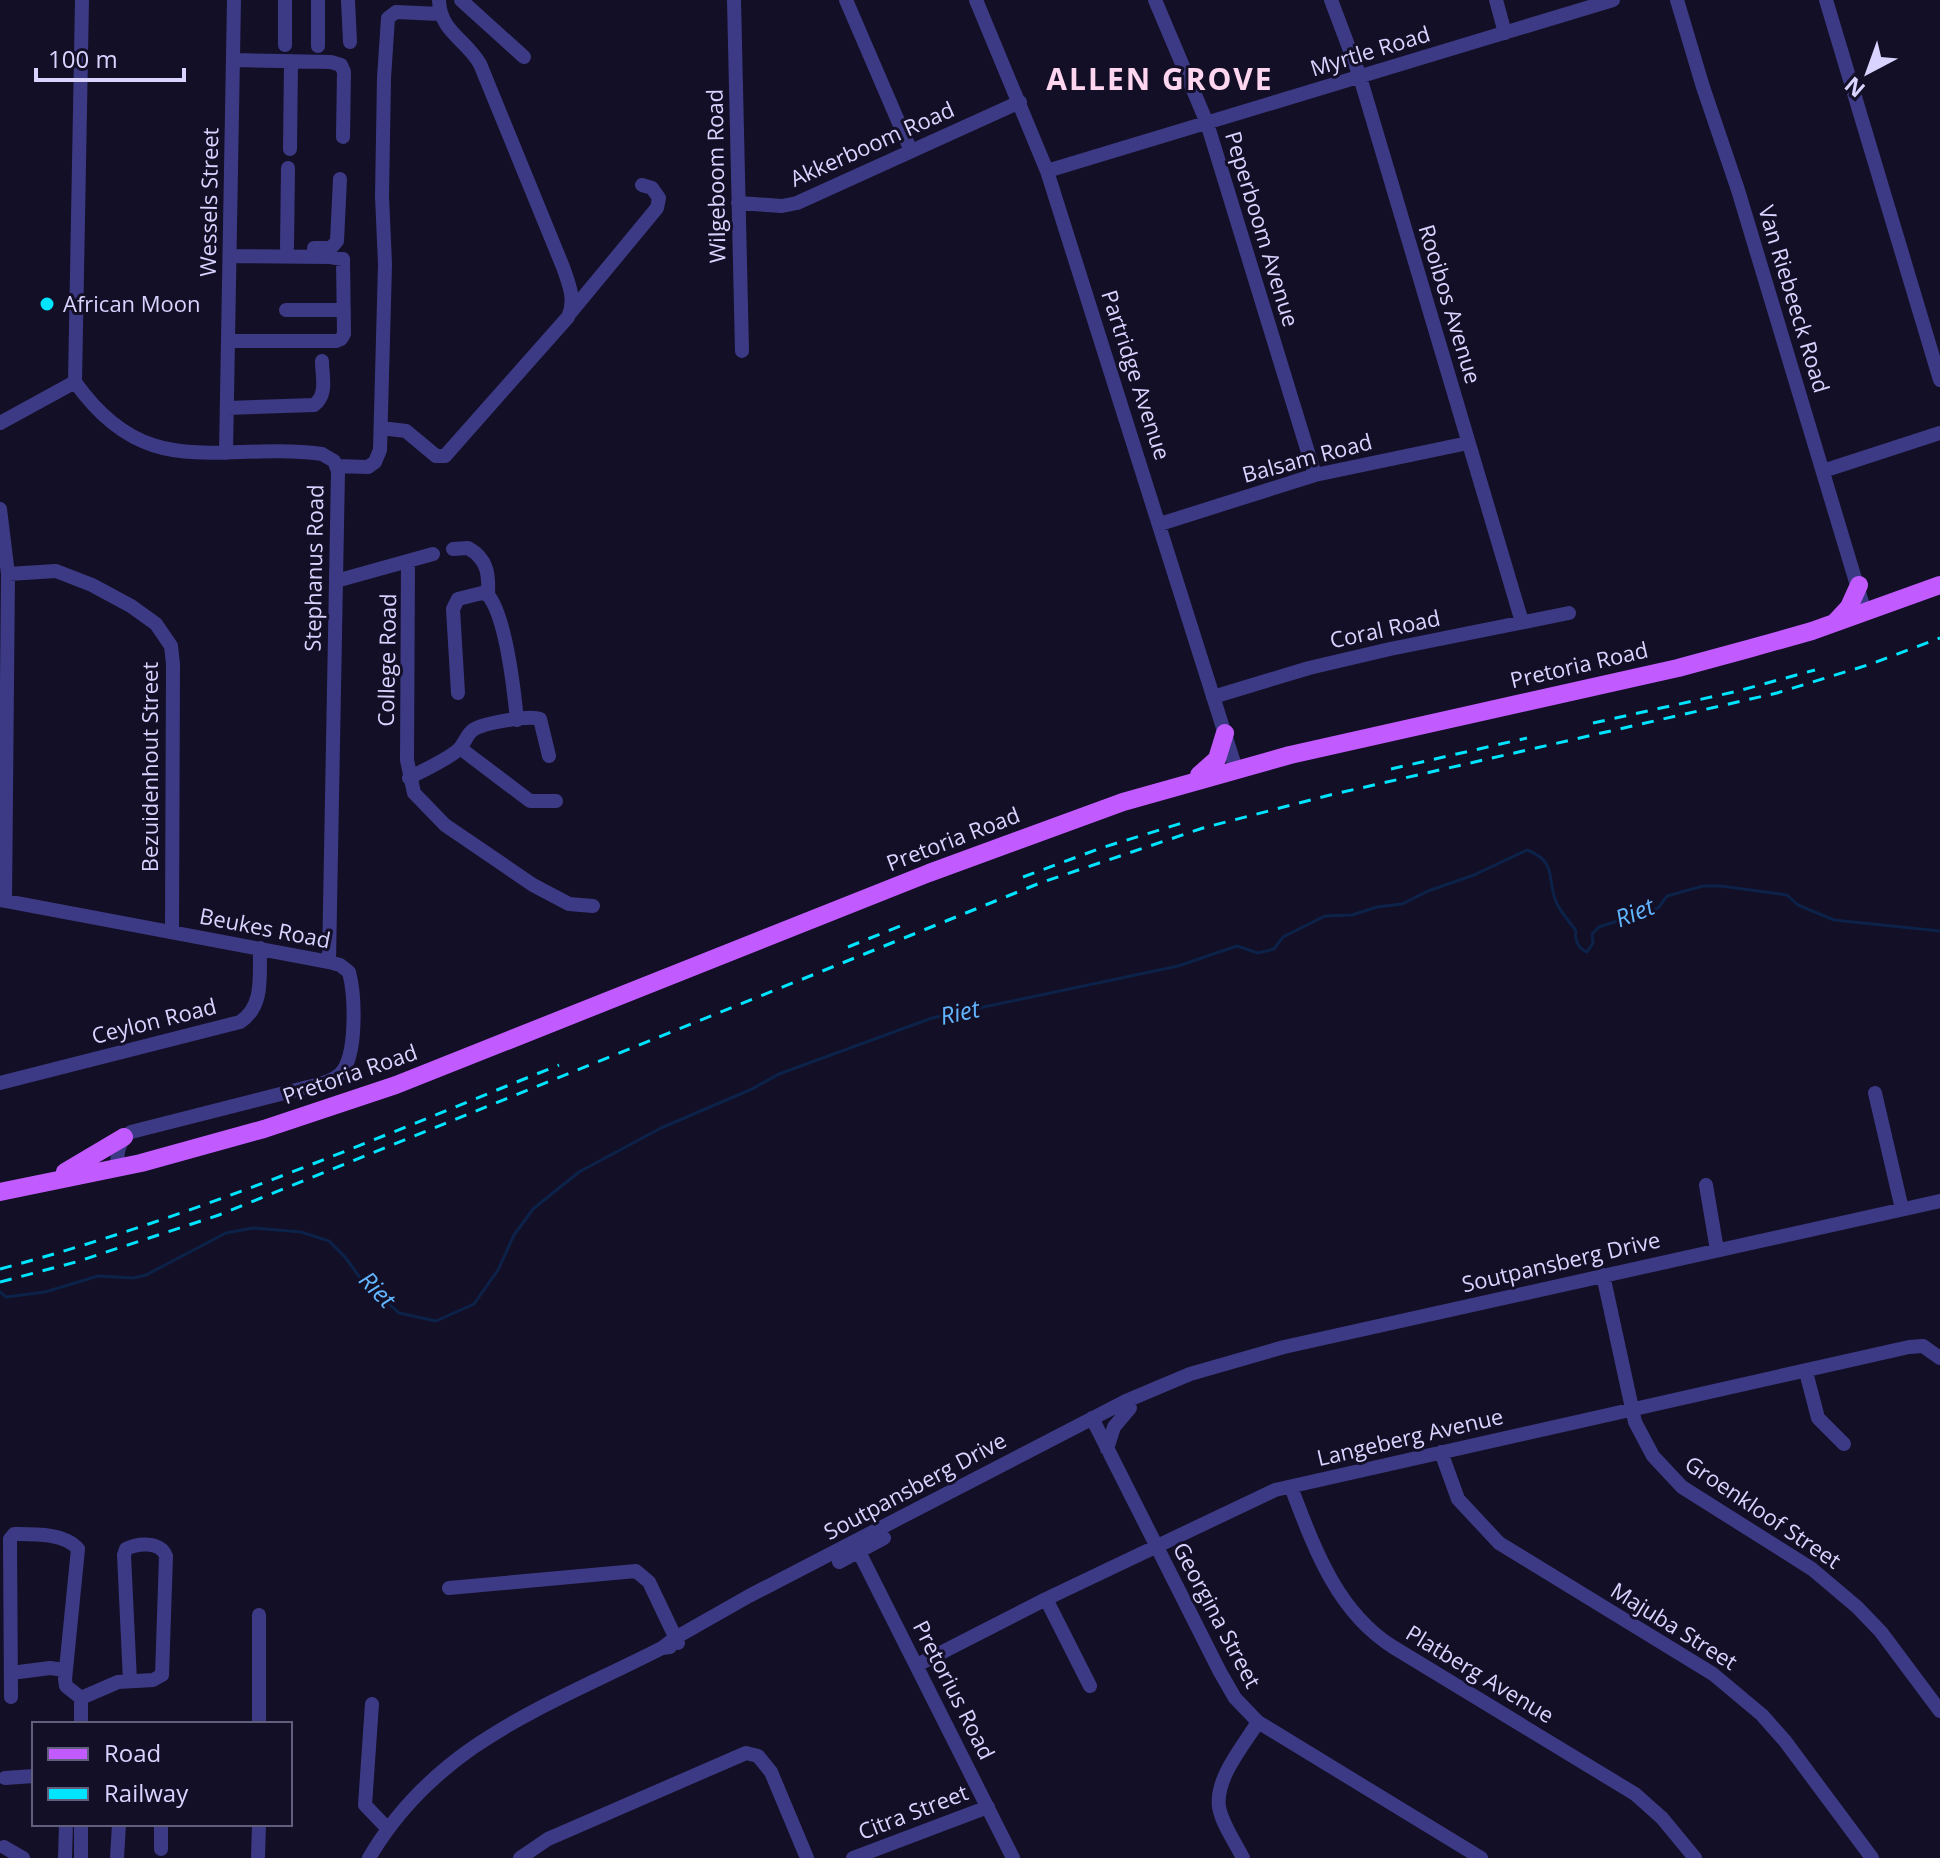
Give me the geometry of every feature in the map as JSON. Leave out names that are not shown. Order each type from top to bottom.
[{"type":"main road","points":[[1834,623],[1849,607],[1858,583],[1868,593],[1891,603]]},
{"type":"main road","name":"Pretoria Road","points":[[0,1192],[141,1163],[264,1129],[396,1085],[929,873],[1065,822],[1191,782],[1236,769],[1678,668],[1834,623],[1940,585]]},
{"type":"main road","points":[[1191,782],[1217,759],[1225,733]]},
{"type":"main road","points":[[45,1183],[123,1138],[130,1153],[141,1163]]},
{"type":"street","points":[[0,423],[75,382],[82,0]]},
{"type":"street","name":"Wessels Street","points":[[226,453],[234,0]]},
{"type":"street","points":[[285,0],[285,45]]},
{"type":"street","points":[[318,0],[318,46]]},
{"type":"street","points":[[348,0],[350,42]]},
{"type":"street","points":[[461,0],[524,57]]},
{"type":"street","name":"Wilgeboom Road","points":[[734,0],[742,351]]},
{"type":"street","points":[[846,0],[911,151]]},
{"type":"street","name":"Partridge Avenue","points":[[976,0],[1047,171],[1236,769]]},
{"type":"street","name":"Peperboom Avenue","points":[[1155,0],[1207,123],[1315,475]]},
{"type":"street","name":"Rooibos Avenue","points":[[1331,0],[1360,77],[1522,622]]},
{"type":"street","points":[[1496,0],[1505,33]]},
{"type":"street","name":"Myrtle Road","points":[[1047,171],[1613,0]]},
{"type":"street","name":"Van Riebeeck Road","points":[[1677,0],[1738,190],[1865,612]]},
{"type":"street","points":[[1826,0],[1940,380]]},
{"type":"street","points":[[336,466],[372,465],[380,450],[385,264],[382,181],[389,16],[396,12],[440,7],[445,24],[480,64],[568,282],[571,313]]},
{"type":"street","points":[[233,60],[335,62],[343,68],[343,137]]},
{"type":"street","points":[[290,149],[291,61]]},
{"type":"street","name":"Akkerboom Road","points":[[738,203],[782,206],[797,203],[1020,102]]},
{"type":"street","points":[[287,247],[288,168]]},
{"type":"street","points":[[230,251],[328,248],[335,245],[340,179]]},
{"type":"street","points":[[381,428],[406,431],[436,456],[445,456],[571,313],[657,208],[659,198],[652,188],[642,185]]},
{"type":"street","points":[[228,341],[339,341],[344,334],[345,263],[342,258],[230,251]]},
{"type":"street","points":[[286,310],[344,310]]},
{"type":"street","points":[[227,408],[314,405],[319,402],[323,392],[322,361]]},
{"type":"street","name":"Stephanus Road","points":[[75,382],[112,424],[136,440],[166,450],[322,454],[331,458],[336,466],[329,962]]},
{"type":"street","points":[[1823,471],[1940,433]]},
{"type":"street","name":"Balsam Road","points":[[1160,524],[1315,475],[1468,443]]},
{"type":"street","points":[[0,509],[8,574],[2,901]]},
{"type":"street","points":[[453,549],[468,548],[481,558],[489,574],[488,595],[494,604],[503,639],[517,720]]},
{"type":"street","name":"College Road","points":[[336,581],[433,554]]},
{"type":"street","name":"College Road","points":[[408,561],[409,778]]},
{"type":"street","name":"Bezuidenhout Street","points":[[8,574],[50,570],[72,575],[143,614],[162,631],[171,646],[172,932]]},
{"type":"street","points":[[458,693],[453,609],[463,596],[488,595]]},
{"type":"street","name":"Coral Road","points":[[1213,697],[1350,658],[1569,613]]},
{"type":"street","points":[[549,756],[540,719],[534,717],[480,726],[468,734],[460,748],[409,778],[419,801],[457,835],[557,899],[576,906],[593,906]]},
{"type":"street","points":[[460,748],[530,801],[556,801]]},
{"type":"street","name":"Beukes Road","points":[[2,901],[329,962],[344,967],[350,976],[351,1054],[341,1074],[327,1082],[146,1127],[123,1138]]},
{"type":"street","name":"Ceylon Road","points":[[0,1083],[240,1022],[253,1011],[257,1002],[260,948]]},
{"type":"street","points":[[1875,1093],[1902,1209]]},
{"type":"street","points":[[118,1169],[117,1151],[123,1138]]},
{"type":"street","points":[[1706,1185],[1717,1250]]},
{"type":"street","name":"Soutpansberg Drive","points":[[369,1858],[387,1828],[426,1784],[478,1742],[857,1548],[1094,1422],[1126,1401],[1221,1364],[1284,1347],[1940,1201]]},
{"type":"street","name":"Groenkloof Street","points":[[1603,1275],[1633,1411],[1645,1443],[1672,1479],[1692,1495],[1812,1569],[1857,1607],[1881,1632],[1940,1711]]},
{"type":"street","name":"Langeberg Avenue","points":[[917,1665],[1265,1494],[1909,1347],[1929,1349],[1940,1358]]},
{"type":"street","points":[[1806,1372],[1818,1418],[1844,1444]]},
{"type":"street","name":"Soutpansberg Drive","points":[[1094,1422],[1130,1408],[1194,1375]]},
{"type":"street","points":[[1107,1449],[1114,1427],[1130,1408]]},
{"type":"street","name":"Georgina Street","points":[[1094,1422],[1235,1698],[1258,1722],[1481,1858]]},
{"type":"street","name":"Majuba Street","points":[[1441,1452],[1458,1499],[1499,1543],[1713,1674],[1762,1715],[1872,1858]]},
{"type":"street","name":"Platberg Avenue","points":[[1291,1487],[1334,1585],[1344,1603],[1366,1627],[1393,1647],[1626,1788],[1651,1807],[1695,1858]]},
{"type":"street","points":[[11,1697],[10,1539],[16,1534],[60,1538],[78,1549],[65,1670],[66,1686],[81,1698]]},
{"type":"street","points":[[81,1698],[130,1681],[158,1679],[163,1672],[166,1556],[163,1549],[157,1546],[132,1546],[126,1549],[124,1555],[130,1681]]},
{"type":"street","name":"Pretorius Road","points":[[857,1548],[1013,1858]]},
{"type":"street","points":[[449,1588],[636,1571],[649,1582],[676,1640]]},
{"type":"street","points":[[1046,1599],[1090,1686]]},
{"type":"street","points":[[259,1615],[259,1722]]},
{"type":"street","points":[[11,1673],[50,1668],[65,1670]]},
{"type":"street","points":[[81,1698],[81,1722]]},
{"type":"street","points":[[372,1704],[365,1805],[387,1828]]},
{"type":"street","points":[[1243,1858],[1222,1816],[1220,1792],[1227,1773],[1258,1722]]},
{"type":"street","points":[[520,1858],[548,1839],[746,1753],[758,1756],[771,1772],[807,1858]]},
{"type":"street","points":[[5,1778],[32,1776]]},
{"type":"street","name":"Citra Street","points":[[853,1858],[988,1807]]},
{"type":"street","points":[[65,1858],[66,1826]]},
{"type":"street","points":[[81,1826],[81,1858]]},
{"type":"street","points":[[117,1858],[119,1826]]},
{"type":"street","points":[[161,1826],[161,1849]]},
{"type":"street","points":[[258,1858],[259,1826]]},
{"type":"street","points":[[4,1847],[23,1858]]},
{"type":"waterway","name":"Riet","points":[[0,1292],[6,1297],[45,1292],[98,1276],[133,1278],[146,1275],[226,1233],[253,1228],[301,1232],[329,1241],[361,1279],[399,1313],[436,1321],[474,1304],[498,1270],[514,1235],[533,1209],[579,1172],[661,1128],[752,1089],[779,1074],[932,1018],[1178,966],[1237,946],[1258,953],[1274,949],[1283,937],[1325,916],[1352,915],[1377,907],[1402,904],[1527,850],[1548,866],[1557,904],[1576,931],[1578,944],[1587,952],[1593,943],[1592,934],[1599,927],[1658,908],[1667,896],[1703,886],[1787,895],[1798,905],[1834,920],[1940,931]]},
{"type":"railway","points":[[0,1282],[76,1262],[219,1215],[1040,883],[1203,828],[1330,795],[1777,693],[1871,664],[1940,638]]},
{"type":"railway","points":[[1593,723],[1734,692],[1815,670]]},
{"type":"railway","points":[[1391,769],[1527,738]]},
{"type":"railway","points":[[1023,877],[1182,823]]},
{"type":"railway","points":[[848,947],[900,926]]},
{"type":"railway","points":[[0,1269],[72,1249],[213,1202],[559,1065]]},
{"type":"place","name":"African Moon","points":[[47,304]]},
{"type":"district","name":"ALLEN GROVE","points":[[1160,80]]}]
